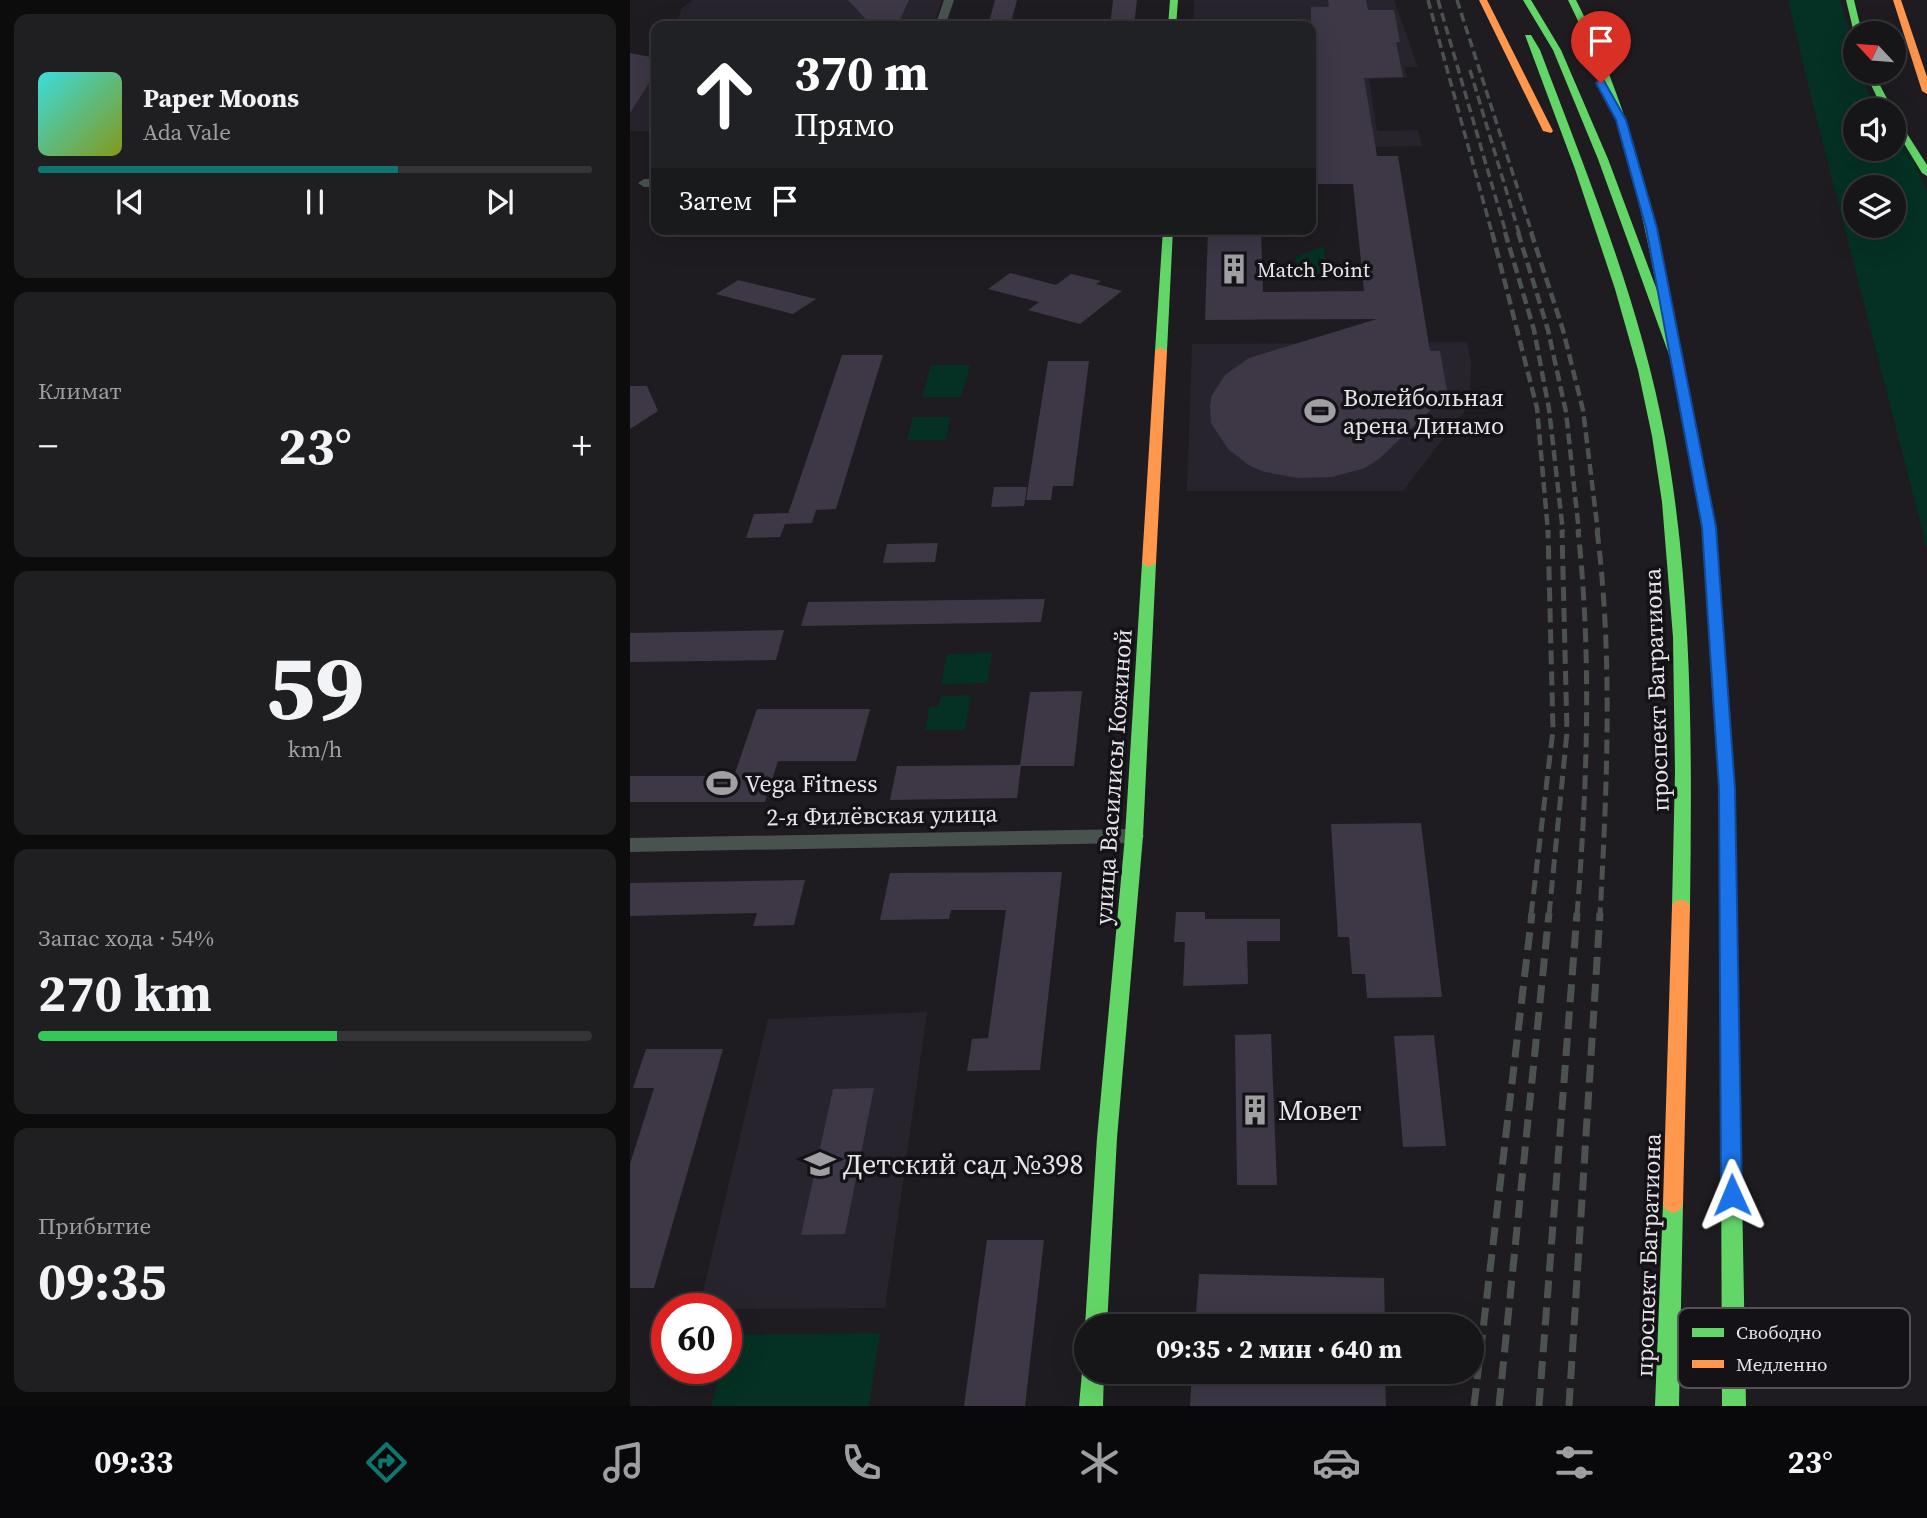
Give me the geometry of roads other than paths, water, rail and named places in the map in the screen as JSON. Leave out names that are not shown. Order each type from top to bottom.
[{"type":"main road","points":[[1172,21],[1174,0]]},
{"type":"main road","points":[[1483,0],[1539,113],[1599,223]]},
{"type":"main road","points":[[1527,0],[1557,50],[1603,159],[1677,360]]},
{"type":"main road","points":[[1554,0],[1621,120]]},
{"type":"main road","points":[[1572,0],[1606,66],[1652,228],[1709,527],[1727,789],[1733,1308]]},
{"type":"main road","points":[[1850,0],[1855,21]]},
{"type":"main road","points":[[1897,0],[1927,91]]},
{"type":"main road","name":"проспект Багратиона","points":[[1519,20],[1536,50],[1599,223],[1627,310],[1654,415],[1672,524],[1684,788],[1667,1406]]},
{"type":"main road","points":[[1906,139],[1927,173]]},
{"type":"main road","name":"улица Василисы Кожиной","points":[[1097,1314],[1107,1138],[1134,836],[1168,235]]},
{"type":"main road","points":[[1091,1406],[1092,1384]]},
{"type":"main road","points":[[1734,1388],[1734,1406]]},
{"type":"street","points":[[942,21],[949,0]]},
{"type":"street","name":"2-я Филёвская улица","points":[[630,845],[1134,836]]},
{"type":"railway","points":[[1428,0],[1492,233]]},
{"type":"railway","points":[[1438,0],[1506,233]]},
{"type":"railway","points":[[1457,0],[1532,233]]},
{"type":"railway","points":[[1470,70],[1519,233]]},
{"type":"railway","points":[[1492,232],[1537,408],[1548,532]]},
{"type":"railway","points":[[1505,232],[1534,330],[1549,409],[1563,532]]},
{"type":"railway","points":[[1518,232],[1548,330],[1566,412],[1579,532]]},
{"type":"railway","points":[[1531,232],[1563,330],[1583,410],[1598,532]]},
{"type":"railway","points":[[1531,915],[1553,730],[1548,530]]},
{"type":"railway","points":[[1549,915],[1567,732],[1562,530]]},
{"type":"railway","points":[[1577,915],[1586,722],[1585,626],[1578,530]]},
{"type":"railway","points":[[1597,530],[1607,674],[1600,915]]},
{"type":"railway","points":[[1474,1406],[1532,913]]},
{"type":"railway","points":[[1499,1406],[1549,913]]},
{"type":"railway","points":[[1539,1406],[1577,913]]},
{"type":"railway","points":[[1569,1406],[1600,913]]},
{"type":"place","name":"Match Point","points":[[1234,269]]},
{"type":"place","name":"Волейбольная арена Динамо","points":[[1320,411]]},
{"type":"place","name":"Vega Fitness","points":[[722,783]]},
{"type":"place","name":"Мовет","points":[[1255,1110]]},
{"type":"place","name":"Детский сад №398","points":[[820,1164]]}]
